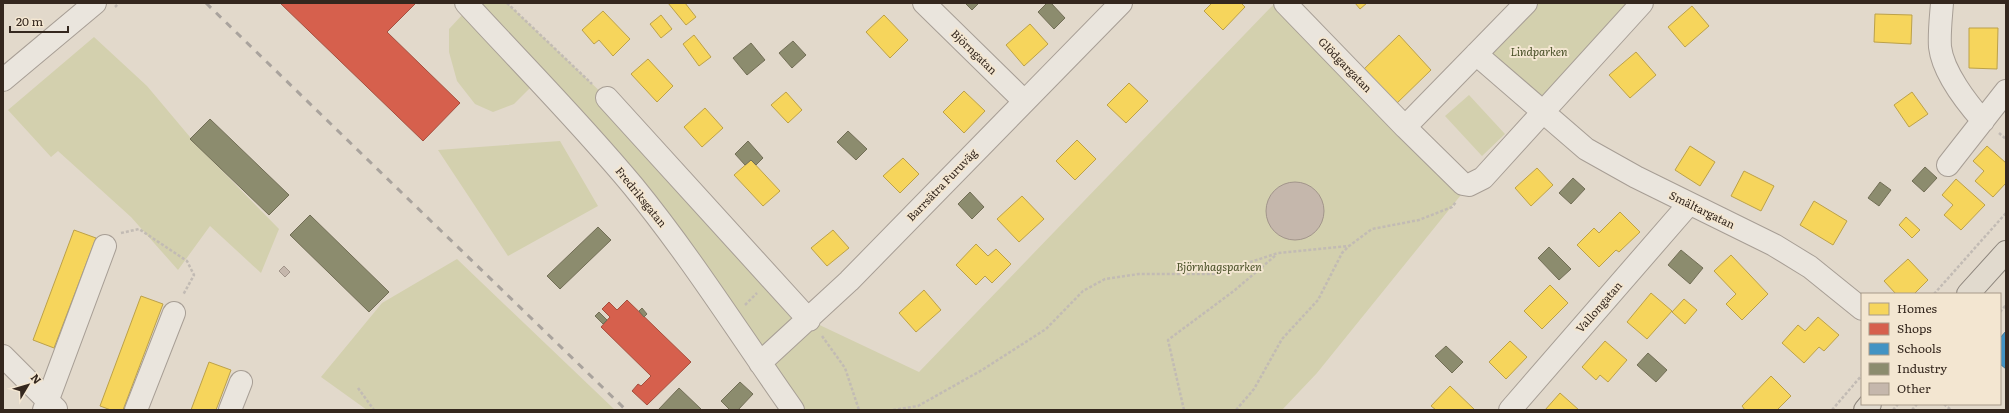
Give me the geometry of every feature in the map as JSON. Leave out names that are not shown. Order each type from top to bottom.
[{"type":"main road","points":[[1969,293],[2006,252]]},
{"type":"street","points":[[3,80],[96,3]]},
{"type":"street","name":"Fredriksgatan","points":[[466,3],[568,112],[633,186],[692,264],[793,410]]},
{"type":"street","name":"Björngatan","points":[[924,3],[1024,101]]},
{"type":"street","name":"Barrsätra Furuväg","points":[[760,363],[809,320],[849,281],[1121,3]]},
{"type":"street","name":"Glödgargatan","points":[[1285,3],[1404,127]]},
{"type":"street","points":[[1526,3],[1404,127],[1463,184],[1469,185],[1483,178],[1642,3]]},
{"type":"street","points":[[1942,3],[1940,46],[1943,61],[1968,104],[1983,121]]},
{"type":"street","points":[[1476,54],[1542,112]]},
{"type":"street","points":[[1948,165],[2006,91]]},
{"type":"street","points":[[607,98],[809,320]]},
{"type":"street","name":"Smältargatan","points":[[1542,112],[1586,149],[1689,204],[1774,245],[1810,267],[1861,308]]},
{"type":"street","name":"Vallongatan","points":[[1510,410],[1689,204]]},
{"type":"street","points":[[3,356],[50,407],[105,246]]},
{"type":"street","points":[[136,410],[174,313]]},
{"type":"street","points":[[230,410],[241,382]]},
{"type":"path","points":[[507,3],[607,98]]},
{"type":"path","points":[[1236,410],[1254,389],[1282,339],[1318,300],[1342,253],[1349,246],[1372,229],[1419,220],[1452,206],[1469,185]]},
{"type":"path","points":[[1935,293],[2006,213]]},
{"type":"path","points":[[105,246],[123,231],[138,229],[187,261],[194,275],[174,313]]},
{"type":"path","points":[[893,410],[918,406],[982,370],[1046,329],[1083,292],[1105,279],[1139,274],[1214,274],[1278,253],[1349,246]]},
{"type":"path","points":[[1184,410],[1168,340],[1235,290],[1278,253]]},
{"type":"path","points":[[743,306],[772,279]]},
{"type":"path","points":[[809,320],[845,368],[859,410]]},
{"type":"path","points":[[1832,410],[1861,376]]},
{"type":"path","points":[[358,388],[374,410]]},
{"type":"green space","name":"Björnhagsparken","points":[[474,3],[507,3],[607,98],[809,320],[919,372],[1275,3],[1469,185],[1317,373],[1282,410],[793,410],[760,363]]},
{"type":"green space","name":"Lindparken","points":[[1528,3],[1642,3],[1542,112],[1476,54]]},
{"type":"green space","points":[[464,13],[532,86],[514,104],[493,112],[475,104],[457,81],[449,52],[449,29]]},
{"type":"green space","points":[[94,37],[147,86],[195,143],[279,229],[261,273],[210,226],[178,270],[131,217],[58,151],[51,157],[8,110]]},
{"type":"green space","points":[[1469,95],[1505,134],[1482,156],[1445,116]]},
{"type":"green space","points":[[560,141],[598,206],[508,256],[438,150]]},
{"type":"green space","points":[[457,259],[615,410],[367,410],[321,377],[382,303]]},
{"type":"building: Homes","points":[[668,3],[685,3],[696,17],[686,25]]},
{"type":"building: Homes","points":[[1212,3],[1241,3],[1245,7],[1223,30],[1204,11]]},
{"type":"building: Homes","points":[[1355,3],[1367,3],[1360,9]]},
{"type":"building: Homes","points":[[1692,6],[1709,26],[1685,47],[1668,27]]},
{"type":"building: Homes","points":[[603,11],[630,39],[613,56],[599,40],[594,44],[582,30]]},
{"type":"building: Homes","points":[[1875,14],[1912,15],[1911,44],[1874,42]]},
{"type":"building: Homes","points":[[661,15],[672,29],[661,38],[650,24]]},
{"type":"building: Homes","points":[[884,15],[908,40],[890,58],[866,32]]},
{"type":"building: Homes","points":[[1030,24],[1048,44],[1024,66],[1006,45]]},
{"type":"building: Homes","points":[[1969,28],[1998,28],[1997,69],[1969,68]]},
{"type":"building: Homes","points":[[694,35],[711,57],[699,66],[683,44]]},
{"type":"building: Homes","points":[[1399,35],[1431,70],[1395,105],[1362,71]]},
{"type":"building: Homes","points":[[1636,52],[1656,75],[1630,98],[1609,75]]},
{"type":"building: Homes","points":[[648,59],[673,86],[657,102],[631,74]]},
{"type":"building: Homes","points":[[1129,83],[1148,101],[1126,123],[1107,105]]},
{"type":"building: Homes","points":[[964,91],[985,111],[964,133],[943,112]]},
{"type":"building: Homes","points":[[786,92],[802,110],[788,123],[771,105]]},
{"type":"building: Homes","points":[[1912,92],[1928,114],[1909,127],[1894,105]]},
{"type":"building: Homes","points":[[705,108],[723,128],[702,147],[684,127]]},
{"type":"building: Homes","points":[[1077,140],[1096,159],[1075,180],[1056,161]]},
{"type":"building: Homes","points":[[1690,146],[1715,162],[1700,186],[1675,170]]},
{"type":"building: Homes","points":[[1987,146],[2006,163],[2006,183],[1993,197],[1975,181],[1984,171],[1973,161]]},
{"type":"building: Homes","points":[[903,158],[919,174],[900,193],[883,176]]},
{"type":"building: Homes","points":[[751,160],[780,191],[763,206],[734,175]]},
{"type":"building: Homes","points":[[1537,168],[1553,185],[1531,206],[1515,188]]},
{"type":"building: Homes","points":[[1744,171],[1774,186],[1761,211],[1731,196]]},
{"type":"building: Homes","points":[[1956,179],[1985,205],[1961,230],[1944,215],[1953,205],[1942,195]]},
{"type":"building: Homes","points":[[1022,196],[1044,219],[1019,242],[997,219]]},
{"type":"building: Homes","points":[[1814,201],[1847,221],[1833,245],[1800,225]]},
{"type":"building: Homes","points":[[1620,212],[1640,232],[1619,252],[1616,250],[1599,267],[1577,245],[1594,228],[1599,233]]},
{"type":"building: Homes","points":[[1906,217],[1920,230],[1912,238],[1899,225]]},
{"type":"building: Homes","points":[[74,230],[96,238],[54,348],[33,340]]},
{"type":"building: Homes","points":[[833,230],[849,248],[827,266],[811,248]]},
{"type":"building: Homes","points":[[976,244],[988,256],[996,249],[1011,264],[992,283],[985,276],[976,285],[956,265]]},
{"type":"building: Homes","points":[[1731,255],[1768,294],[1742,320],[1726,304],[1736,294],[1714,271]]},
{"type":"building: Homes","points":[[1908,259],[1928,280],[1915,293],[1895,293],[1884,281]]},
{"type":"building: Homes","points":[[1550,285],[1568,303],[1542,329],[1524,311]]},
{"type":"building: Homes","points":[[924,290],[941,310],[916,332],[899,313]]},
{"type":"building: Homes","points":[[1651,293],[1672,311],[1647,339],[1627,322]]},
{"type":"building: Homes","points":[[141,296],[163,304],[123,410],[111,410],[100,406]]},
{"type":"building: Homes","points":[[1684,299],[1697,310],[1685,324],[1672,312]]},
{"type":"building: Homes","points":[[1818,317],[1839,335],[1824,351],[1819,347],[1804,363],[1782,343],[1798,325],[1805,331]]},
{"type":"building: Homes","points":[[1510,341],[1527,357],[1506,379],[1489,362]]},
{"type":"building: Homes","points":[[1605,341],[1627,360],[1608,382],[1600,375],[1596,380],[1582,367]]},
{"type":"building: Homes","points":[[209,362],[231,370],[216,410],[191,410]]},
{"type":"building: Homes","points":[[1771,376],[1791,396],[1777,410],[1745,410],[1742,406]]},
{"type":"building: Homes","points":[[1450,386],[1475,410],[1436,410],[1431,406]]},
{"type":"building: Homes","points":[[1560,393],[1579,410],[1545,410]]},
{"type":"building: Shops","points":[[280,3],[416,3],[387,32],[460,103],[423,141]]},
{"type":"building: Shops","points":[[627,300],[691,362],[647,405],[632,391],[638,384],[641,386],[651,376],[601,327],[610,317],[602,309],[609,302],[617,310]]},
{"type":"building: Schools","points":[[2006,331],[2006,369],[2001,365],[2001,337]]},
{"type":"building: Industry","points":[[965,3],[979,3],[972,10]]},
{"type":"building: Industry","points":[[1047,3],[1051,3],[1065,18],[1054,29],[1038,12]]},
{"type":"building: Industry","points":[[793,41],[806,55],[792,68],[779,53]]},
{"type":"building: Industry","points":[[751,43],[765,60],[747,75],[733,58]]},
{"type":"building: Industry","points":[[210,119],[289,195],[269,215],[190,139]]},
{"type":"building: Industry","points":[[848,131],[867,149],[856,160],[837,142]]},
{"type":"building: Industry","points":[[748,141],[763,158],[756,165],[751,160],[745,165],[735,154]]},
{"type":"building: Industry","points":[[1925,167],[1937,178],[1924,192],[1912,181]]},
{"type":"building: Industry","points":[[1573,178],[1585,189],[1571,204],[1559,193]]},
{"type":"building: Industry","points":[[1880,182],[1891,190],[1879,206],[1868,198]]},
{"type":"building: Industry","points":[[970,192],[984,207],[972,219],[958,204]]},
{"type":"building: Industry","points":[[310,215],[389,292],[369,312],[290,235]]},
{"type":"building: Industry","points":[[598,227],[611,240],[560,289],[547,276]]},
{"type":"building: Industry","points":[[1549,247],[1571,269],[1559,280],[1538,258]]},
{"type":"building: Industry","points":[[1681,250],[1703,268],[1690,284],[1668,265]]},
{"type":"building: Industry","points":[[642,308],[647,314],[644,317],[639,311]]},
{"type":"building: Industry","points":[[599,312],[607,320],[603,324],[595,316]]},
{"type":"building: Industry","points":[[1446,346],[1463,362],[1452,373],[1435,356]]},
{"type":"building: Industry","points":[[1648,353],[1667,370],[1656,382],[1637,365]]},
{"type":"building: Industry","points":[[740,382],[753,394],[738,410],[730,410],[721,401]]},
{"type":"building: Industry","points":[[679,388],[702,410],[658,410]]},
{"type":"building: Other","points":[[1289,182],[1301,182],[1316,190],[1324,205],[1324,217],[1316,232],[1301,240],[1289,240],[1274,232],[1266,217],[1266,205],[1274,190]]},
{"type":"building: Other","points":[[284,266],[290,272],[285,277],[279,271]]},
{"type":"railway","points":[[206,3],[626,410]]}]
